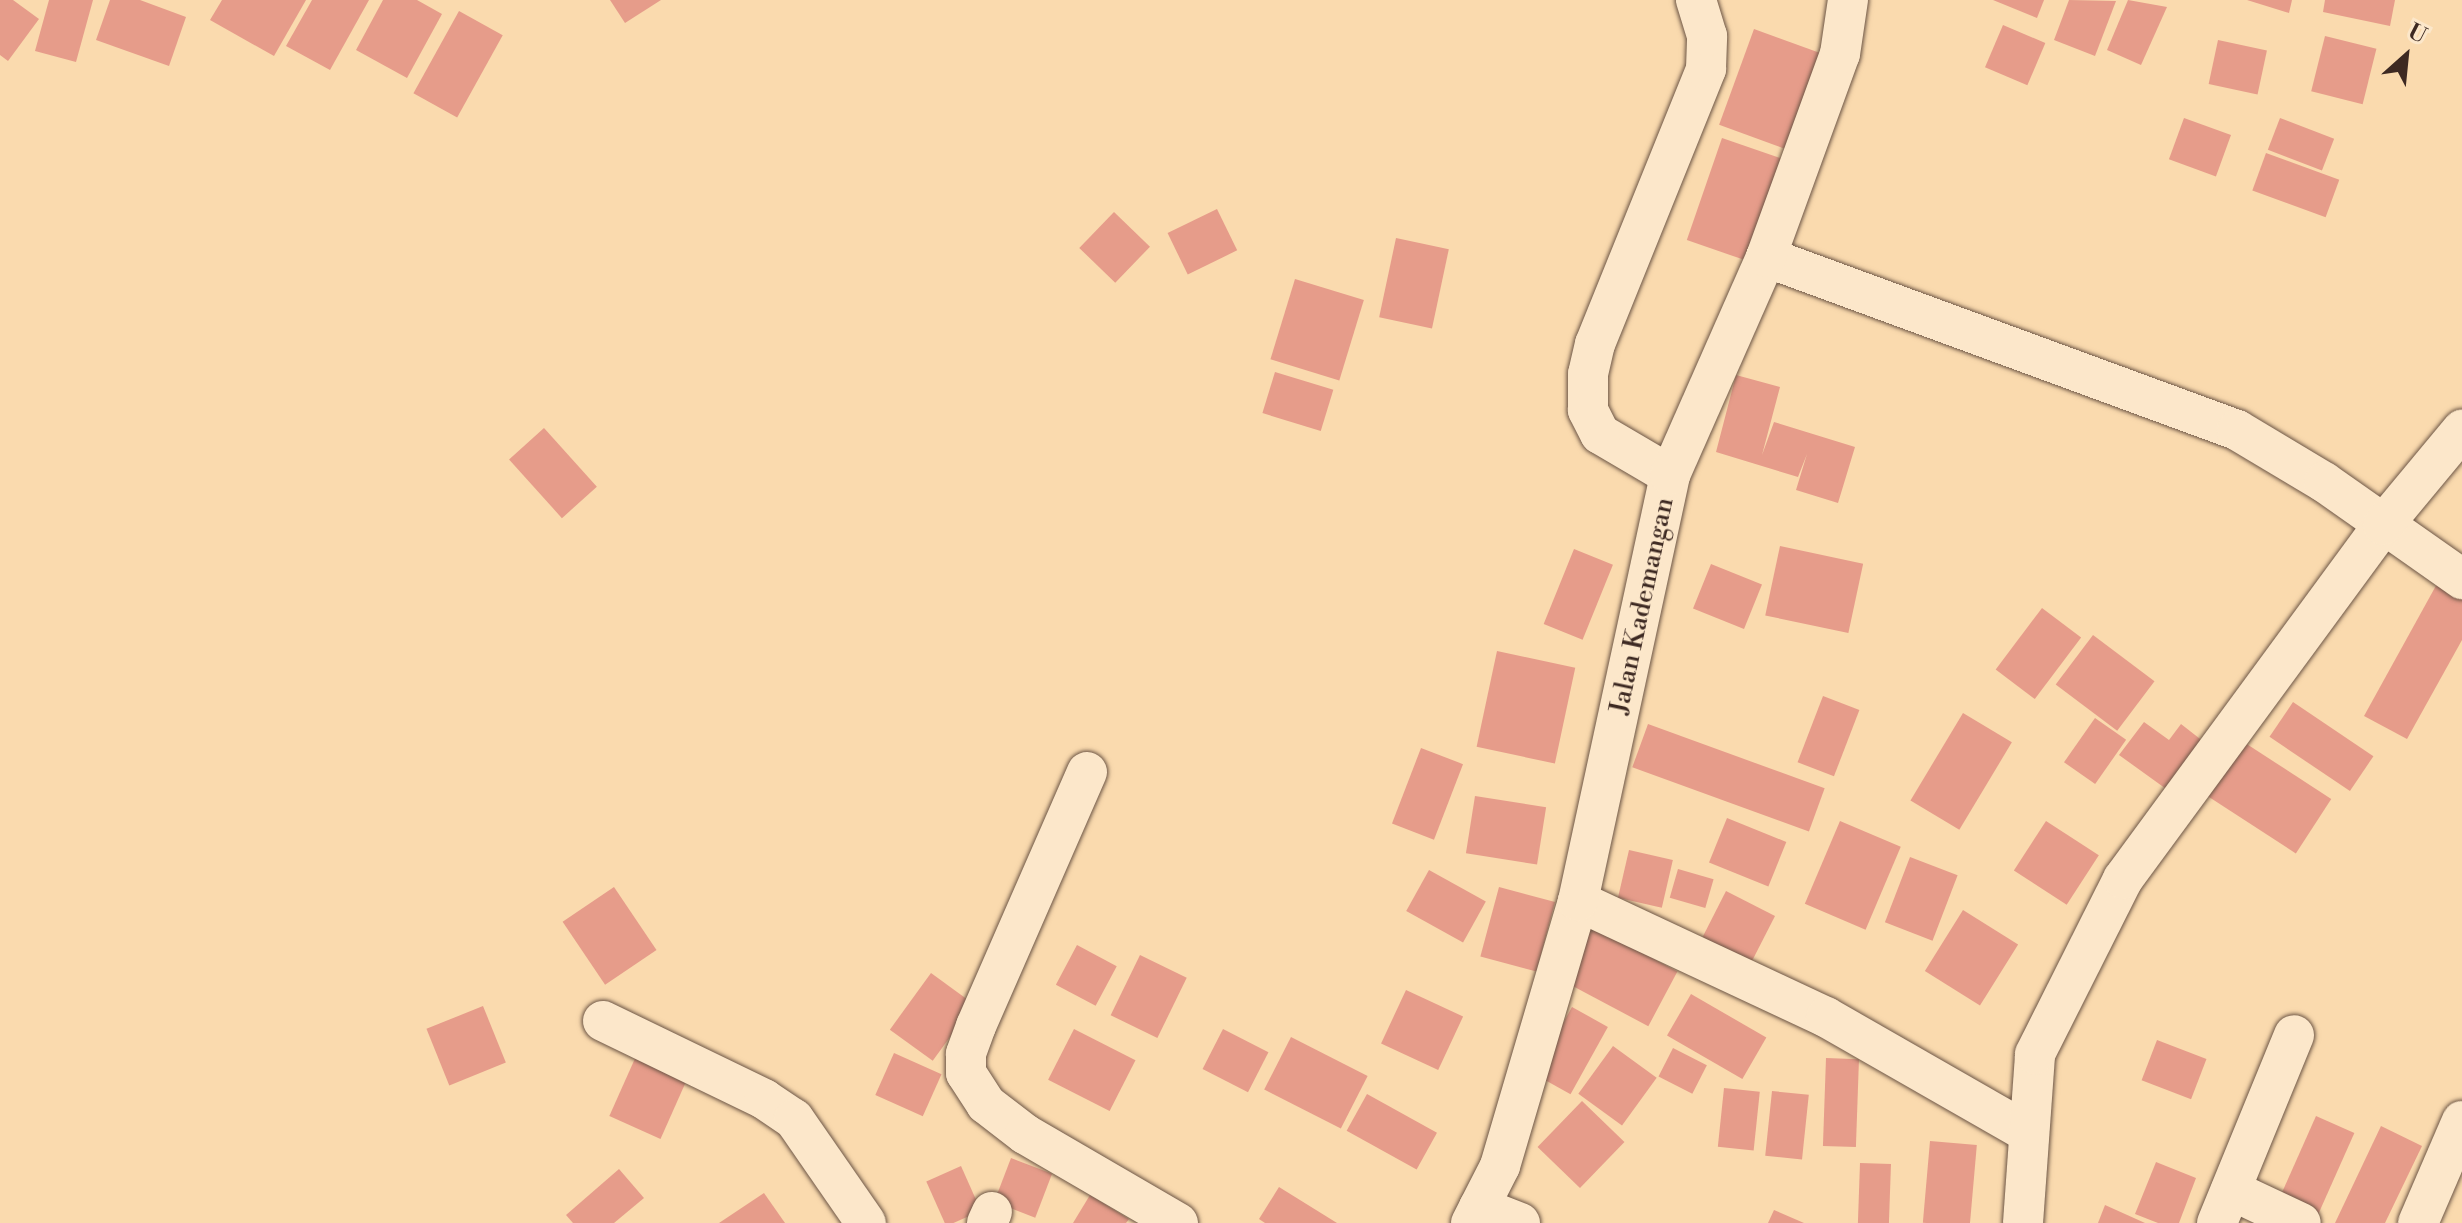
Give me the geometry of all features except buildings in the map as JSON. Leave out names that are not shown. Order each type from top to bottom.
[{"type":"street","points":[[1670,475],[1600,434],[1588,410],[1588,374],[1595,344],[1706,69],[1707,36],[1696,0]]},
{"type":"street","name":"Jalan Kademangan","points":[[1475,1215],[1500,1166],[1578,901],[1670,475],[1766,257],[1840,54],[1848,0]]},
{"type":"street","points":[[1766,257],[2237,430],[2324,482],[2462,579]]},
{"type":"street","points":[[2023,1223],[2027,1132],[2035,1054],[2123,879],[2383,525],[2462,430]]},
{"type":"street","points":[[1087,772],[976,1026],[966,1054],[966,1073],[986,1104],[1025,1134],[1178,1223]]},
{"type":"street","points":[[1578,901],[1826,1017],[2027,1132]]},
{"type":"street","points":[[603,1021],[764,1099],[794,1119],[866,1223]]},
{"type":"street","points":[[2294,1035],[2224,1206],[2301,1223]]},
{"type":"street","points":[[2418,1223],[2462,1121]]},
{"type":"street","points":[[1475,1215],[1520,1223]]}]
